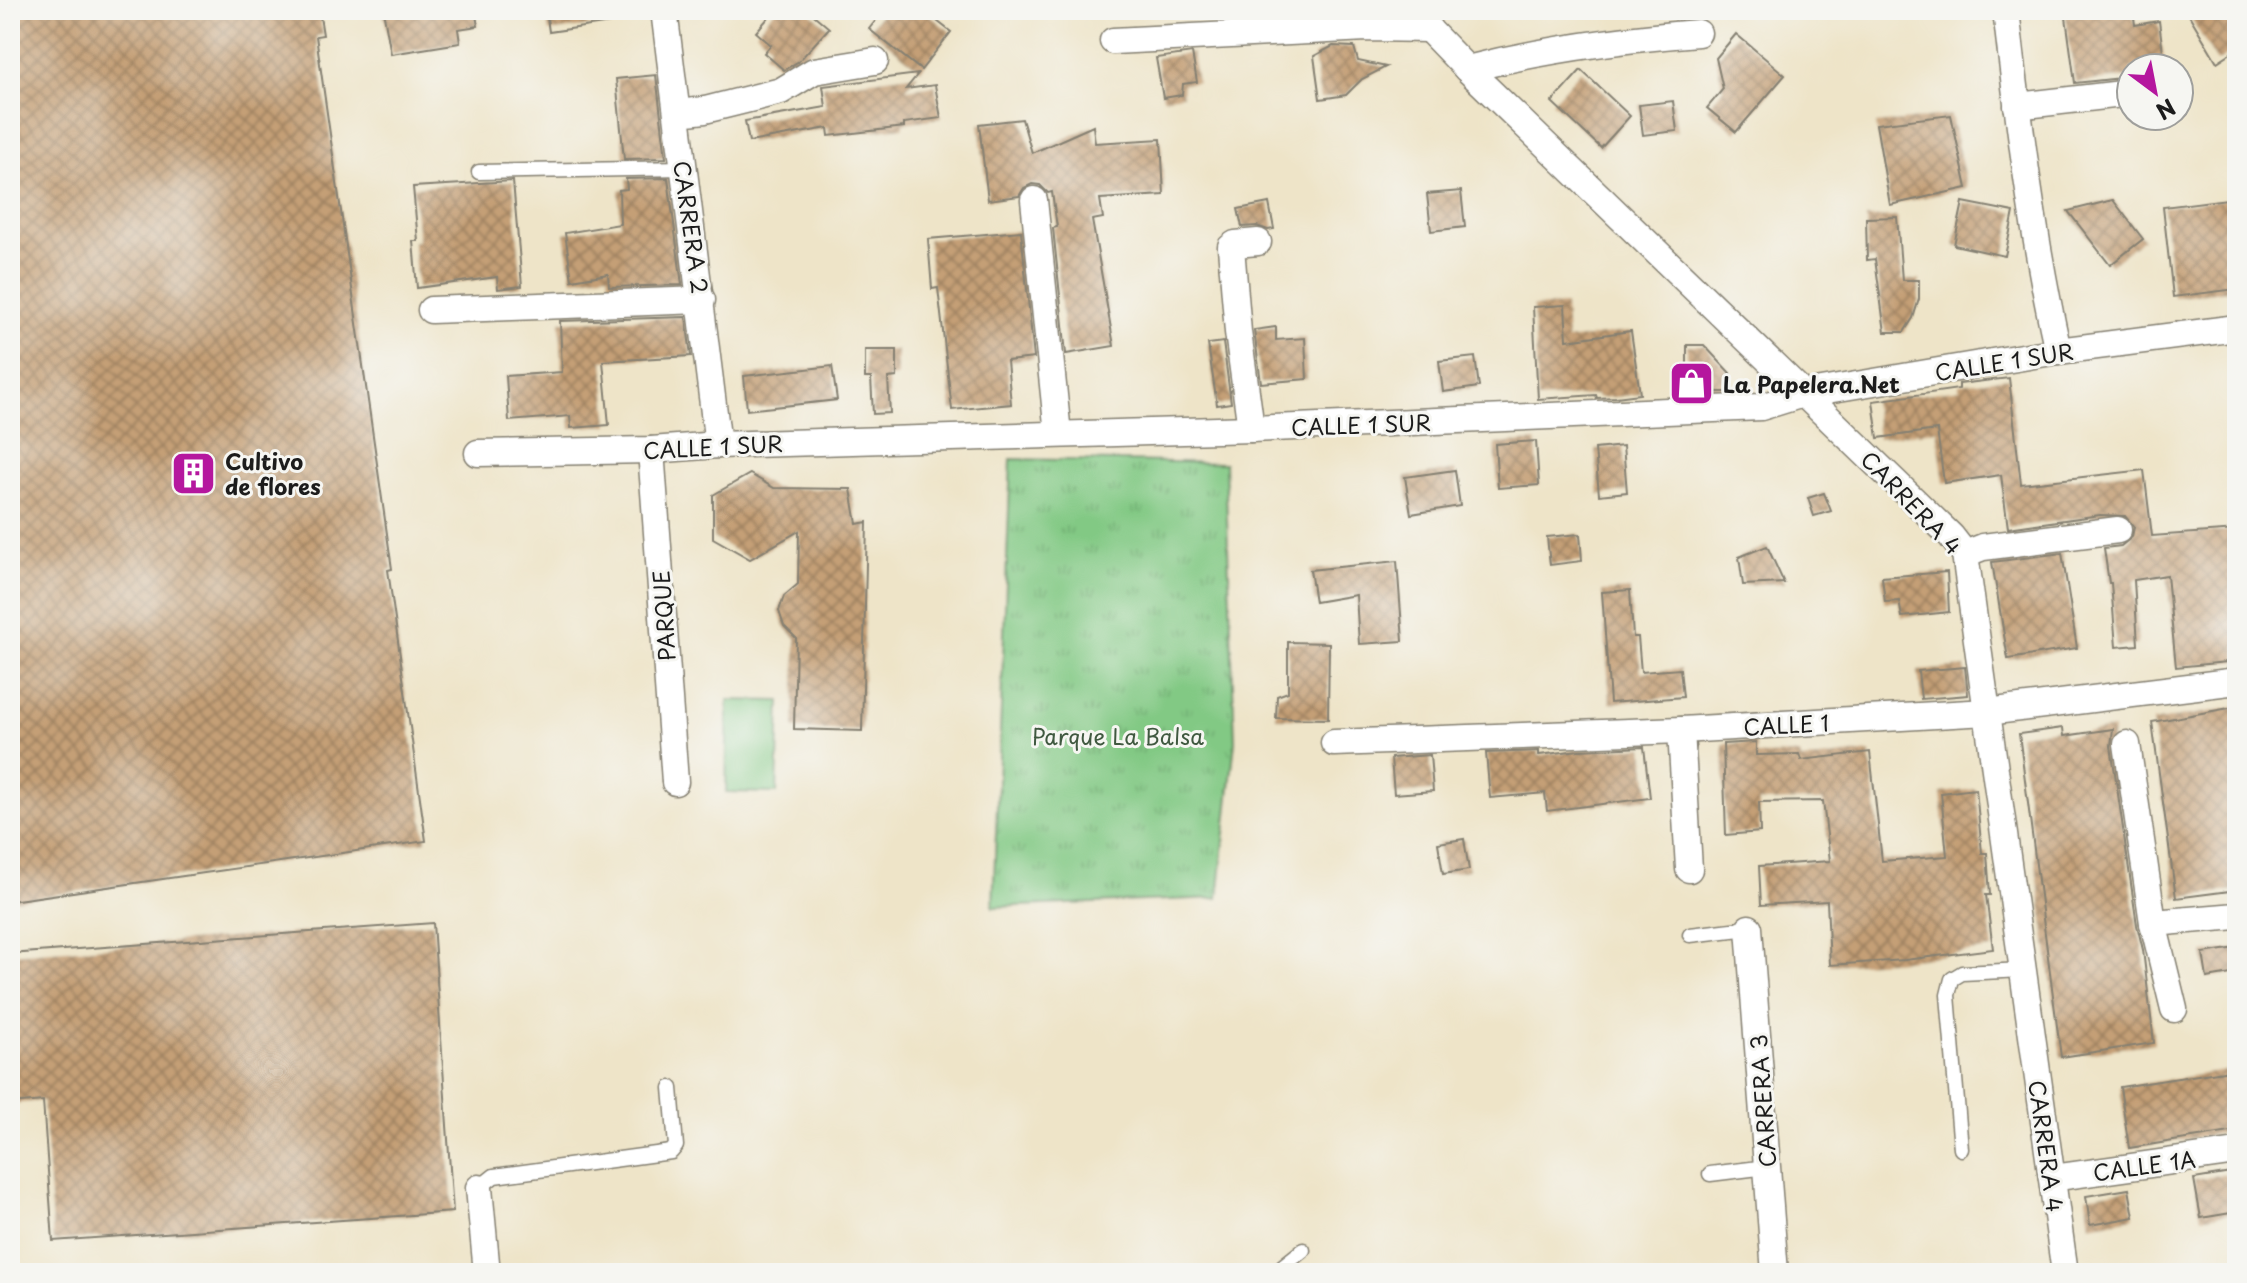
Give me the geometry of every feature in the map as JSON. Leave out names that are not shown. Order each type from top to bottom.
[{"type":"street","name":"CARRERA 2","points":[[664,10],[718,445]]},
{"type":"street","name":"CARRERA 4","points":[[1410,10],[1467,69],[1951,536],[1965,554],[2065,1273]]},
{"type":"street","points":[[2006,10],[2017,106],[2058,351]]},
{"type":"street","points":[[1113,41],[1367,28],[1429,29]]},
{"type":"street","points":[[1467,69],[1500,60],[1634,38],[1698,33]]},
{"type":"street","points":[[678,113],[705,110],[781,91],[814,71],[875,61]]},
{"type":"street","points":[[2017,106],[2115,95]]},
{"type":"street","points":[[1034,200],[1058,434]]},
{"type":"street","points":[[1251,429],[1231,247],[1258,242]]},
{"type":"street","points":[[431,310],[702,300]]},
{"type":"street","name":"CALLE 1 SUR","points":[[478,453],[1251,429],[1761,407],[1803,394],[2058,351],[2237,328]]},
{"type":"street","name":"PARQUE","points":[[651,450],[675,782]]},
{"type":"street","points":[[1965,554],[1983,547],[2118,530]]},
{"type":"street","name":"CALLE 1","points":[[1334,743],[1681,730],[1987,712],[2237,681]]},
{"type":"street","points":[[1681,730],[1689,869]]},
{"type":"street","points":[[2127,744],[2153,923],[2174,1009]]},
{"type":"street","points":[[2153,923],[2237,916]]},
{"type":"street","name":"CARRERA 3","points":[[1749,928],[1775,1273]]},
{"type":"street","name":"CALLE 1A","points":[[2052,1178],[2237,1152]]},
{"type":"street","points":[[479,1188],[487,1273]]},
{"type":"lane","points":[[479,172],[684,168]]},
{"type":"lane","points":[[1690,935],[1749,928]]},
{"type":"lane","points":[[1961,1149],[1948,995],[1952,979],[1962,973],[2023,970]]},
{"type":"lane","points":[[479,1188],[494,1176],[671,1152],[676,1146],[671,1088]]},
{"type":"lane","points":[[1710,1174],[1767,1167]]},
{"type":"lane","points":[[1283,1273],[1283,1266],[1303,1250]]},
{"type":"green space","name":"Parque La Balsa","points":[[1011,459],[1225,463],[1235,741],[1218,898],[993,907]]},
{"type":"green space","points":[[728,700],[780,701],[777,793],[726,792]]},
{"type":"building","points":[[10,10],[319,10],[323,35],[316,36],[392,569],[388,570],[426,841],[10,901]]},
{"type":"building","points":[[414,10],[475,10],[478,26],[458,29],[460,43],[391,54],[384,15]]},
{"type":"building","points":[[546,10],[623,10],[624,21],[549,32]]},
{"type":"building","points":[[775,10],[808,10],[829,28],[799,61],[784,70],[764,53],[771,45],[756,32]]},
{"type":"building","points":[[884,10],[923,10],[951,32],[921,70],[869,29]]},
{"type":"building","points":[[2065,10],[2133,10],[2135,25],[2159,21],[2163,52],[2115,52],[2115,79],[2075,83]]},
{"type":"building","points":[[2186,10],[2237,10],[2237,49],[2217,62]]},
{"type":"building","points":[[1736,34],[1785,75],[1736,132],[1707,108],[1723,89],[1716,58]]},
{"type":"building","points":[[1333,46],[1354,47],[1358,61],[1386,67],[1362,79],[1346,95],[1320,99],[1314,56]]},
{"type":"building","points":[[1192,53],[1197,82],[1183,84],[1182,95],[1163,98],[1156,58]]},
{"type":"building","points":[[1581,70],[1630,116],[1601,148],[1552,102]]},
{"type":"building","points":[[918,74],[906,89],[935,85],[941,118],[904,123],[904,127],[829,136],[828,128],[749,142],[745,121],[826,107],[823,86]]},
{"type":"building","points":[[656,75],[666,158],[624,159],[616,79]]},
{"type":"building","points":[[1673,101],[1677,131],[1643,135],[1639,105]]},
{"type":"building","points":[[1951,115],[1967,188],[1890,205],[1876,124]]},
{"type":"building","points":[[1022,119],[1032,153],[1093,126],[1095,143],[1161,139],[1164,195],[1100,199],[1103,218],[1092,220],[1114,346],[1066,354],[1052,192],[1048,193],[1040,185],[1032,184],[1024,188],[1019,196],[988,200],[979,124]]},
{"type":"building","points":[[668,178],[682,285],[609,287],[608,274],[572,280],[565,233],[620,224],[619,190],[627,189],[626,179]]},
{"type":"building","points":[[513,181],[522,286],[498,289],[497,277],[417,288],[413,241],[418,241],[413,187]]},
{"type":"building","points":[[1461,191],[1465,227],[1431,231],[1427,194]]},
{"type":"building","points":[[2227,199],[2237,289],[2173,297],[2163,207]]},
{"type":"building","points":[[2113,200],[2143,239],[2110,265],[2068,211]]},
{"type":"building","points":[[1963,202],[2014,212],[2005,256],[1954,245]]},
{"type":"building","points":[[1269,203],[1274,229],[1242,227],[1238,209]]},
{"type":"building","points":[[1897,217],[1902,280],[1919,280],[1919,299],[1913,318],[1904,332],[1885,332],[1875,259],[1867,260],[1866,218]]},
{"type":"building","points":[[1021,231],[1034,358],[1007,361],[1011,404],[952,410],[938,288],[932,289],[928,239]]},
{"type":"building","points":[[1565,305],[1567,340],[1631,331],[1640,394],[1538,399],[1533,307]]},
{"type":"building","points":[[686,317],[691,356],[603,361],[609,425],[571,428],[570,416],[509,421],[506,376],[562,372],[560,321]]},
{"type":"building","points":[[1276,327],[1276,340],[1305,338],[1307,379],[1261,383],[1254,330]]},
{"type":"building","points":[[1223,342],[1231,403],[1217,405],[1208,344]]},
{"type":"building","points":[[1687,345],[1704,345],[1730,373],[1731,392],[1687,392]]},
{"type":"building","points":[[865,350],[897,350],[897,377],[888,378],[890,413],[873,414],[871,378],[865,378]]},
{"type":"building","points":[[1475,357],[1479,387],[1443,392],[1439,361]]},
{"type":"building","points":[[832,366],[837,400],[747,410],[744,376]]},
{"type":"building","points":[[2009,378],[2021,484],[2144,470],[2152,536],[2237,530],[2237,661],[2176,667],[2167,575],[2134,580],[2138,645],[2116,647],[2111,583],[2104,548],[2121,546],[2132,537],[2134,527],[2125,516],[2100,515],[2008,528],[2001,475],[1944,483],[1937,430],[1878,438],[1873,401],[1959,389],[1959,384]]},
{"type":"building","points":[[1536,441],[1539,485],[1498,488],[1495,444]]},
{"type":"building","points":[[1623,446],[1627,492],[1599,495],[1595,449]]},
{"type":"building","points":[[1455,470],[1460,506],[1411,514],[1405,477]]},
{"type":"building","points":[[750,474],[774,488],[851,489],[857,524],[867,522],[862,731],[794,729],[796,638],[784,626],[779,611],[784,596],[798,584],[799,531],[750,559],[713,538],[713,495]]},
{"type":"building","points":[[1824,493],[1831,511],[1814,516],[1808,498]]},
{"type":"building","points":[[1580,534],[1582,561],[1550,565],[1547,537]]},
{"type":"building","points":[[1767,546],[1784,583],[1743,585],[1739,557]]},
{"type":"building","points":[[2062,553],[2077,648],[2008,659],[1992,562]]},
{"type":"building","points":[[1397,561],[1403,641],[1359,644],[1356,595],[1315,602],[1310,570]]},
{"type":"building","points":[[1947,572],[1949,612],[1902,617],[1899,601],[1885,602],[1882,577]]},
{"type":"building","points":[[1630,590],[1633,637],[1638,637],[1641,672],[1680,669],[1683,697],[1610,703],[1602,592]]},
{"type":"building","points":[[1288,642],[1329,643],[1328,719],[1276,718],[1277,696],[1288,692]]},
{"type":"building","points":[[1965,667],[1968,695],[1921,699],[1918,671]]},
{"type":"building","points":[[2235,707],[2237,890],[2176,898],[2152,722]]},
{"type":"building","points":[[2063,728],[2064,736],[2113,729],[2111,746],[2143,950],[2154,1043],[2061,1057],[2019,734]]},
{"type":"building","points":[[1756,742],[1756,755],[1799,754],[1801,760],[1870,752],[1882,861],[1947,856],[1941,793],[1976,789],[1982,853],[1987,853],[1990,895],[1986,895],[1993,949],[1830,965],[1827,901],[1761,905],[1759,866],[1830,861],[1823,801],[1759,802],[1760,832],[1726,835],[1723,744]]},
{"type":"building","points":[[1644,747],[1650,798],[1547,811],[1545,793],[1490,798],[1486,753],[1539,751],[1539,755]]},
{"type":"building","points":[[1430,755],[1433,791],[1394,794],[1391,758]]},
{"type":"building","points":[[1464,839],[1469,870],[1443,874],[1438,843]]},
{"type":"building","points":[[433,923],[453,1212],[53,1241],[43,1101],[10,1104],[10,954]]},
{"type":"building","points":[[2237,948],[2237,973],[2207,978],[2203,953]]},
{"type":"building","points":[[2237,1069],[2237,1131],[2129,1148],[2120,1087]]},
{"type":"building","points":[[2237,1172],[2237,1212],[2201,1218],[2194,1179]]},
{"type":"building","points":[[2129,1189],[2134,1217],[2090,1225],[2086,1196]]},
{"type":"place","name":"La Papelera.Net","points":[[1692,383]]},
{"type":"place","name":"Cultivo de flores","points":[[194,473]]}]
